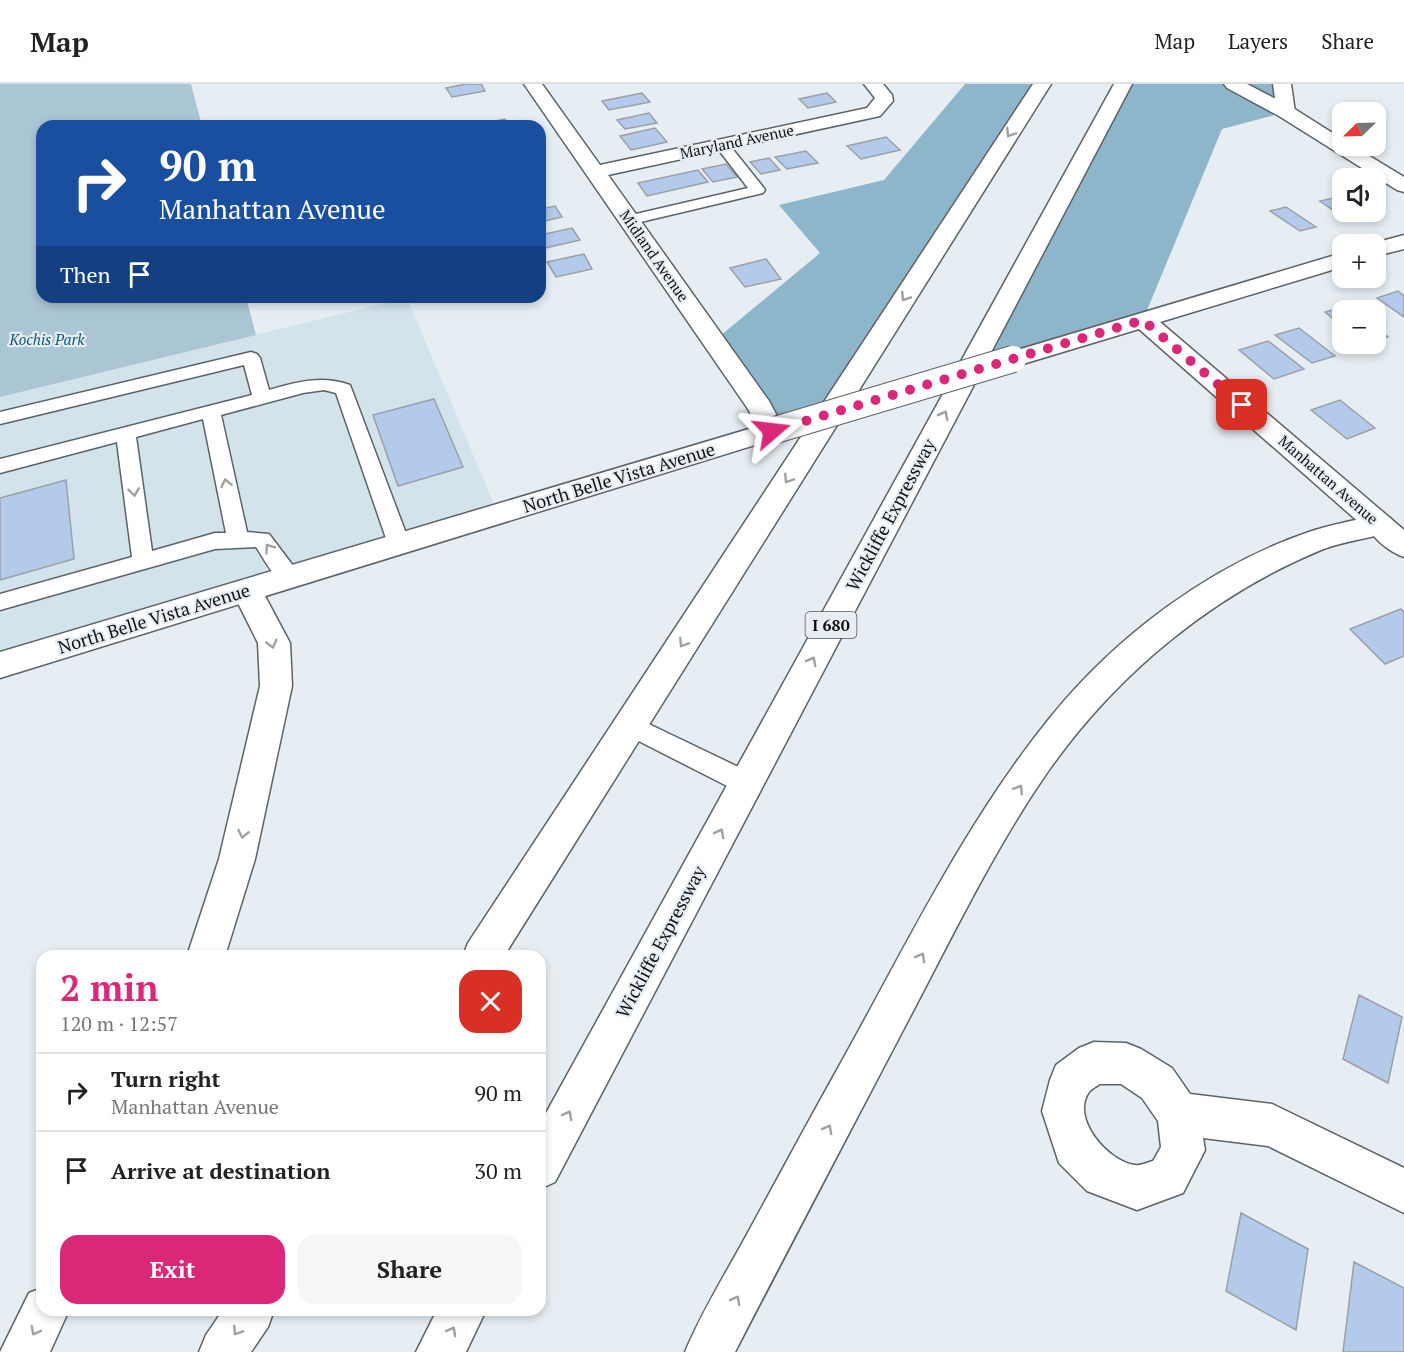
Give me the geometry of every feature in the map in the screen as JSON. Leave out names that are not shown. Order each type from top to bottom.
[{"type":"main road","name":"Midland Avenue","points":[[533,84],[753,398],[772,431]]},
{"type":"main road","name":"Maryland Avenue","points":[[595,172],[854,117],[877,109],[885,100],[883,94],[873,84]]},
{"type":"main road","points":[[486,950],[1042,84]]},
{"type":"main road","name":"Wickliffe Expressway","points":[[546,1156],[1123,84]]},
{"type":"main road","points":[[1233,84],[1286,112],[1404,186]]},
{"type":"main road","points":[[1282,84],[1286,112]]},
{"type":"main road","points":[[1386,247],[1404,242]]},
{"type":"main road","name":"North Belle Vista Avenue","points":[[0,665],[1332,263]]},
{"type":"main road","name":"Manhattan Avenue","points":[[1143,320],[1392,536]]},
{"type":"main road","points":[[708,1352],[921,957],[992,832],[1037,760],[1086,700],[1161,628],[1220,588],[1270,561],[1312,542],[1392,536]]},
{"type":"main road","points":[[208,950],[237,859],[276,686],[274,643],[247,591]]},
{"type":"main road","points":[[1178,1114],[1272,1125],[1404,1191]]},
{"type":"main road","points":[[24,1352],[43,1316]]},
{"type":"main road","points":[[223,1352],[247,1316]]},
{"type":"main road","points":[[440,1352],[460,1316]]},
{"type":"lane","points":[[628,220],[758,190],[722,145]]},
{"type":"lane","points":[[0,418],[251,358],[262,398]]},
{"type":"lane","points":[[0,466],[262,398],[316,385],[334,384],[344,388],[399,544]]},
{"type":"lane","points":[[211,412],[238,540]]},
{"type":"lane","points":[[126,434],[142,561]]},
{"type":"lane","points":[[0,602],[215,541],[262,539],[289,578]]},
{"type":"lane","points":[[630,725],[746,783]]},
{"type":"shaded area","points":[[965,84],[1042,84],[828,417],[772,431],[714,341],[820,253],[779,205],[884,180]]},
{"type":"shaded area","points":[[1123,84],[1282,84],[1286,112],[1222,129],[1143,320],[967,374]]},
{"type":"shaded area","points":[[386,303],[409,303],[498,514],[0,665],[0,397]]},
{"type":"green space","name":"Kochis Park","points":[[0,84],[191,84],[200,120],[36,120],[36,303],[248,303],[256,335],[0,397]]},
{"type":"building","points":[[481,84],[485,91],[452,97],[446,88]]},
{"type":"building","points":[[642,93],[650,102],[609,110],[602,101]]},
{"type":"building","points":[[827,93],[836,102],[808,108],[799,99]]},
{"type":"building","points":[[649,113],[657,123],[625,129],[617,120]]},
{"type":"building","points":[[655,128],[667,142],[631,150],[620,136]]},
{"type":"building","points":[[886,137],[900,150],[861,159],[847,146]]},
{"type":"building","points":[[806,151],[818,163],[787,169],[775,157]]},
{"type":"building","points":[[769,158],[780,170],[761,174],[750,162]]},
{"type":"building","points":[[726,164],[737,177],[713,182],[702,169]]},
{"type":"building","points":[[698,170],[708,182],[647,196],[638,183]]},
{"type":"building","points":[[1332,198],[1332,210],[1320,201]]},
{"type":"building","points":[[555,206],[562,217],[546,221],[546,208]]},
{"type":"building","points":[[1286,207],[1316,227],[1300,231],[1270,211]]},
{"type":"building","points":[[572,228],[580,240],[546,248],[546,234]]},
{"type":"building","points":[[584,254],[592,269],[556,277],[547,262]]},
{"type":"building","points":[[766,259],[781,279],[745,287],[730,268]]},
{"type":"building","points":[[1398,291],[1404,296],[1404,317],[1386,304],[1386,300],[1377,298]]},
{"type":"building","points":[[1332,310],[1332,318],[1325,312]]},
{"type":"building","points":[[1299,328],[1335,356],[1312,363],[1275,335]]},
{"type":"building","points":[[1268,341],[1304,369],[1274,379],[1239,350]]},
{"type":"building","points":[[434,399],[463,467],[398,486],[373,415]]},
{"type":"building","points":[[1340,400],[1375,428],[1347,439],[1311,410]]},
{"type":"building","points":[[66,480],[74,559],[0,580],[0,498]]},
{"type":"building","points":[[1401,609],[1404,612],[1404,656],[1385,664],[1350,629]]},
{"type":"building","points":[[1359,995],[1402,1017],[1388,1083],[1343,1059]]},
{"type":"building","points":[[1241,1213],[1308,1249],[1296,1330],[1226,1291]]},
{"type":"building","points":[[1354,1262],[1404,1288],[1404,1352],[1343,1352]]},
{"type":"route","points":[[772,431],[1143,320],[1242,405]]}]
